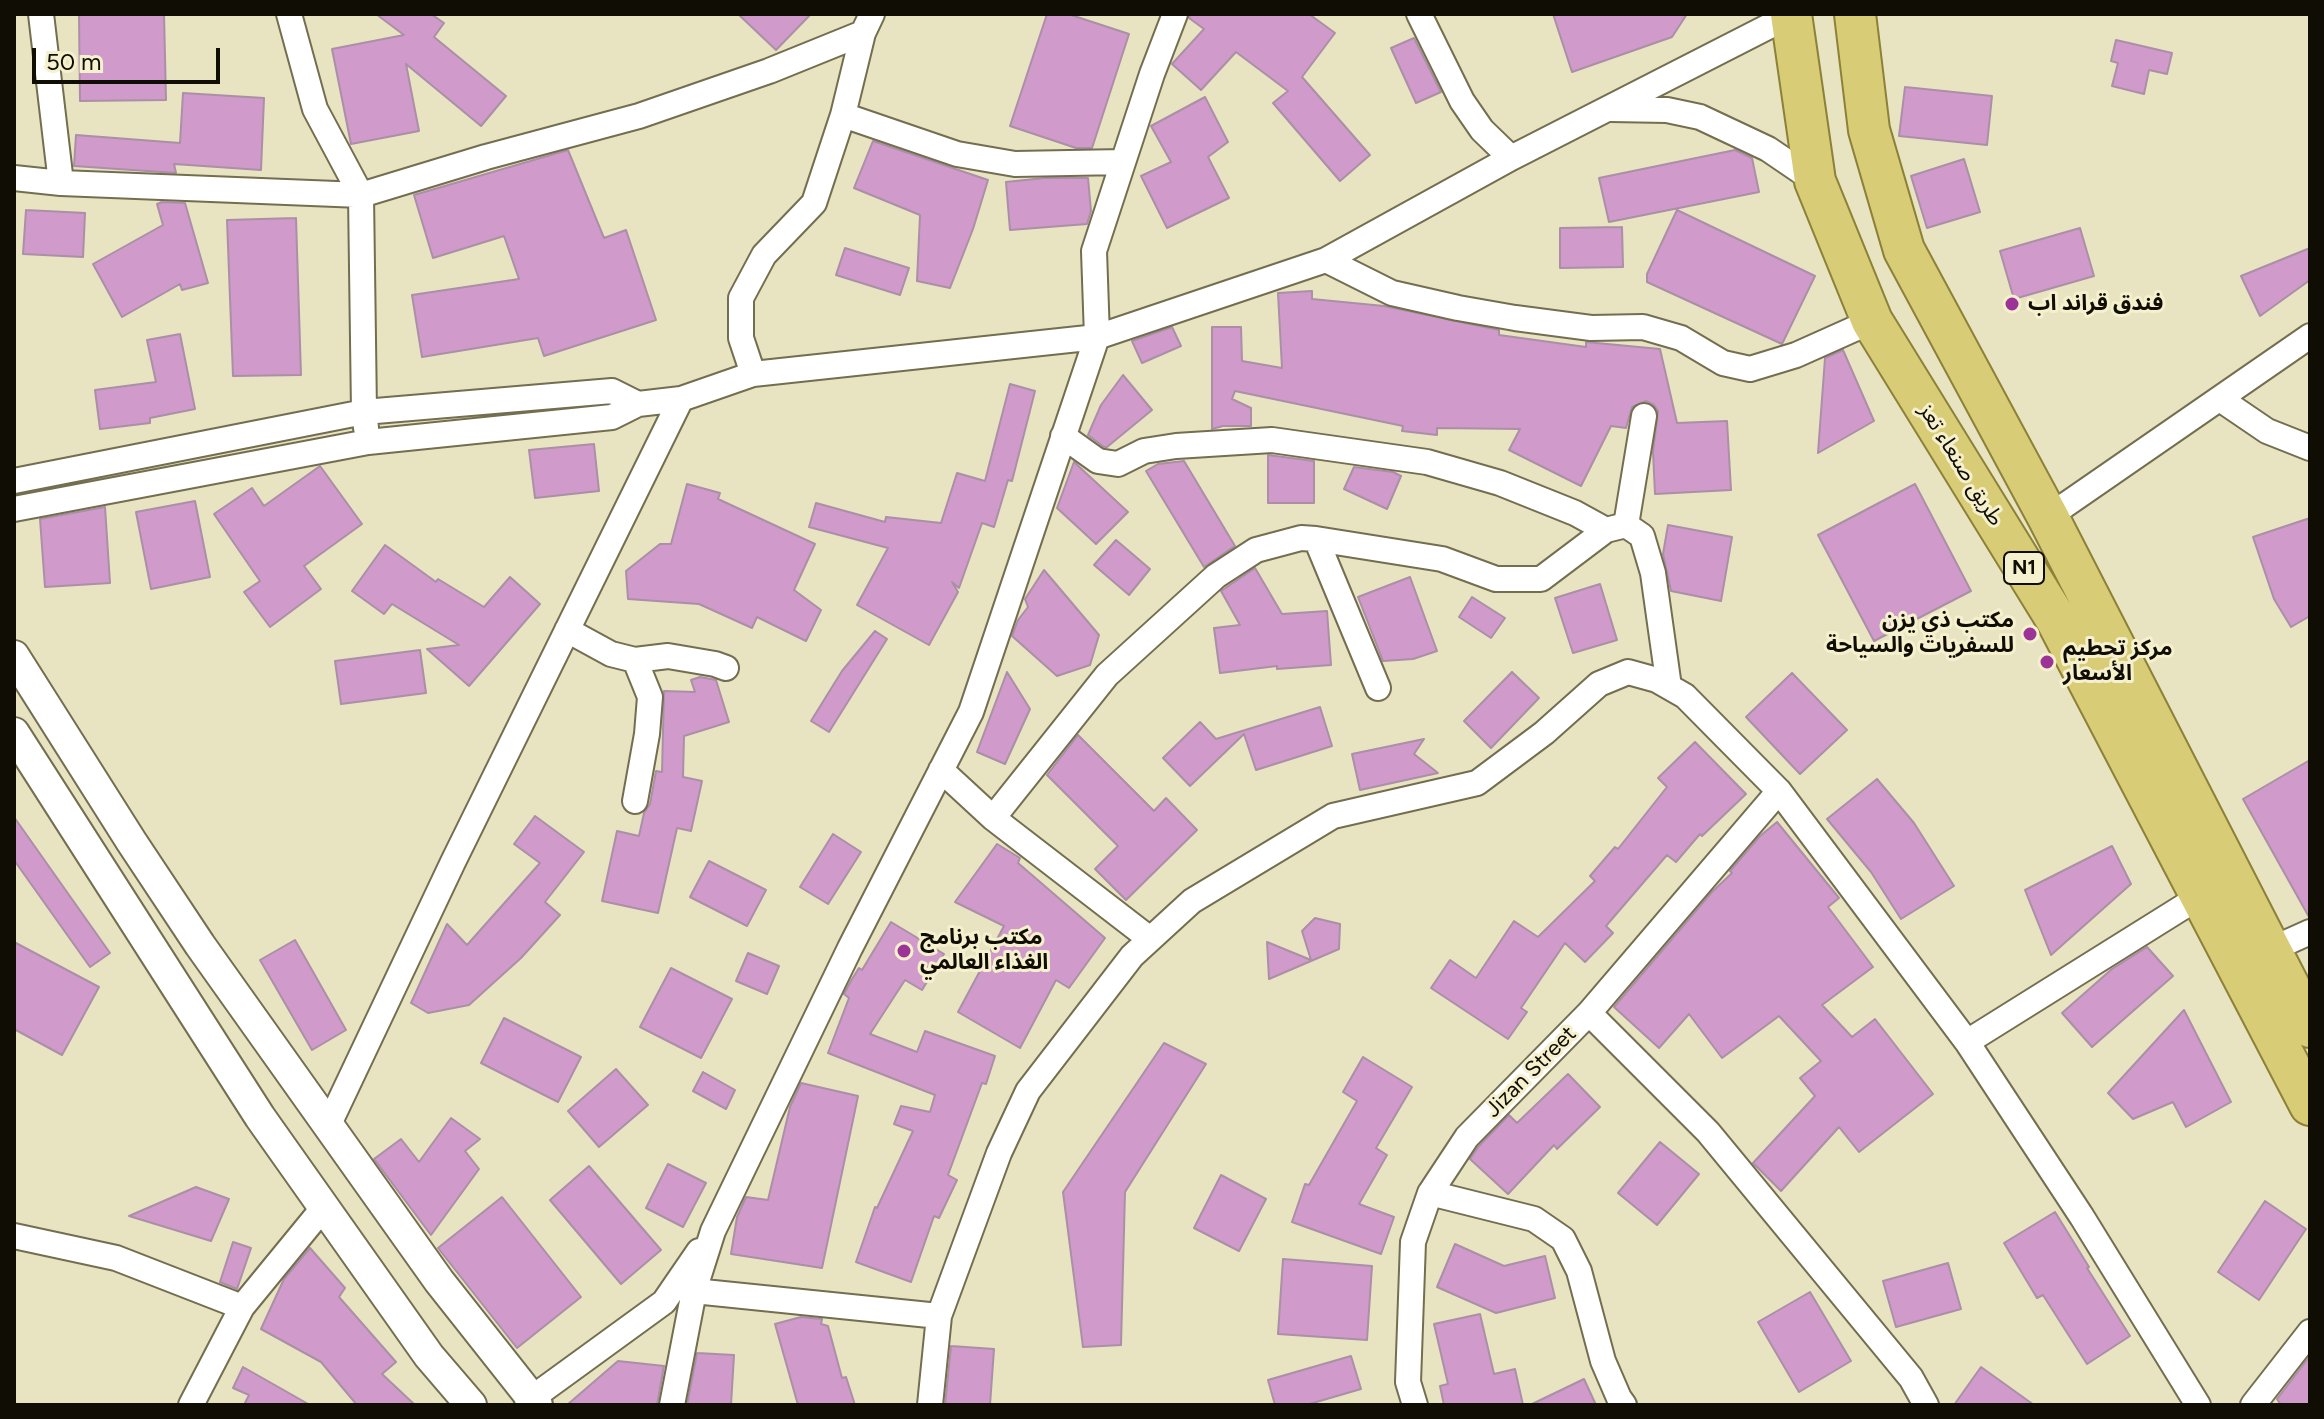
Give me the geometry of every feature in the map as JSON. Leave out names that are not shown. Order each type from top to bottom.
[{"type":"highway","name":"N1","points":[[1855,14],[1869,130],[1904,250],[2048,517],[2310,1027]]},
{"type":"highway","name":"طريق صنعاء تعز","points":[[1791,15],[1815,181],[1872,321],[2056,619],[2310,1105]]},
{"type":"street","points":[[41,14],[61,183]]},
{"type":"street","points":[[289,14],[315,109],[361,195],[364,412],[368,442]]},
{"type":"street","points":[[672,1405],[694,1291],[713,1231],[857,935],[971,712],[1097,337],[1094,251],[1175,14]]},
{"type":"street","points":[[1419,14],[1462,101],[1482,130],[1511,158]]},
{"type":"street","points":[[14,509],[368,442],[612,417],[638,404],[681,399],[753,374],[1097,337],[1326,260],[1511,158],[1791,15]]},
{"type":"street","points":[[14,178],[61,183],[361,195],[639,116],[769,71],[867,24]]},
{"type":"street","points":[[753,374],[741,338],[741,298],[764,255],[814,203],[843,115],[867,24]]},
{"type":"street","points":[[1608,109],[1667,110],[1700,117],[1768,149],[1815,181]]},
{"type":"street","points":[[843,115],[957,154],[1015,164],[1123,162]]},
{"type":"street","points":[[1326,260],[1392,293],[1515,318],[1591,328],[1643,327],[1681,338],[1723,363],[1750,369],[1796,355],[1872,321]]},
{"type":"street","points":[[2048,517],[2310,336]]},
{"type":"street","points":[[14,481],[364,412],[612,391],[638,404]]},
{"type":"street","points":[[329,1124],[453,862],[681,399]]},
{"type":"street","points":[[2220,399],[2267,431],[2310,448]]},
{"type":"street","points":[[993,818],[1107,675],[1216,576],[1256,550],[1301,538],[1316,539],[1442,559],[1496,579],[1541,579],[1616,528],[1644,416]]},
{"type":"street","points":[[1063,436],[1098,461],[1118,464],[1144,451],[1176,446],[1272,440],[1427,462],[1500,483],[1642,536],[1653,573],[1669,687]]},
{"type":"street","points":[[1316,539],[1378,688]]},
{"type":"street","points":[[567,630],[611,654],[635,660],[668,656],[726,668]]},
{"type":"street","points":[[14,656],[200,945],[439,1281],[532,1403],[664,1302],[713,1231]]},
{"type":"street","points":[[635,660],[650,697],[635,801]]},
{"type":"street","points":[[930,1405],[939,1316],[999,1153],[1028,1091],[1132,956],[1192,901],[1333,816],[1477,783],[1544,733],[1599,684],[1628,672],[1657,680],[1685,696],[1779,791],[1967,1042],[2082,1217],[2198,1405]]},
{"type":"street","points":[[14,733],[260,1117],[429,1356],[471,1405]]},
{"type":"street","points":[[941,770],[993,818],[1150,939]]},
{"type":"street","name":"Jizan Street","points":[[1415,1405],[1408,1382],[1413,1242],[1430,1193],[1467,1137],[1589,1013],[1779,791]]},
{"type":"street","points":[[1967,1042],[2199,897]]},
{"type":"street","points":[[2270,950],[2310,932]]},
{"type":"street","points":[[1589,1013],[1708,1132],[1911,1378],[1926,1405]]},
{"type":"street","points":[[1430,1193],[1534,1219],[1563,1239],[1579,1271],[1603,1361],[1624,1405]]},
{"type":"street","points":[[191,1405],[242,1307],[324,1207]]},
{"type":"street","points":[[14,1236],[116,1258],[242,1307]]},
{"type":"street","points":[[694,1291],[939,1316]]},
{"type":"street","points":[[2253,1405],[2310,1332]]},
{"type":"building","points":[[79,14],[164,14],[166,100],[80,101]]},
{"type":"building","points":[[376,14],[431,14],[444,23],[434,37],[506,96],[481,126],[406,64],[419,131],[351,144],[332,49],[404,35]]},
{"type":"building","points":[[738,14],[811,14],[776,50]]},
{"type":"building","points":[[1047,14],[1068,14],[1129,34],[1092,148],[1076,148],[1010,126]]},
{"type":"building","points":[[1190,14],[1309,14],[1335,33],[1302,77],[1370,155],[1340,181],[1273,103],[1288,91],[1236,52],[1201,90],[1172,64],[1204,29],[1189,18]]},
{"type":"building","points":[[1553,14],[1687,14],[1672,37],[1572,72]]},
{"type":"building","points":[[1414,38],[1441,92],[1416,103],[1391,48]]},
{"type":"building","points":[[2116,40],[2172,53],[2167,74],[2149,70],[2144,94],[2112,86],[2118,63],[2111,61]]},
{"type":"building","points":[[1905,87],[1992,96],[1987,145],[1899,136]]},
{"type":"building","points":[[183,93],[264,98],[261,170],[174,164],[176,173],[74,166],[76,135],[180,143]]},
{"type":"building","points":[[1205,97],[1228,142],[1208,157],[1229,198],[1167,228],[1141,176],[1171,162],[1151,126]]},
{"type":"building","points":[[873,141],[988,180],[950,288],[917,281],[920,215],[854,188]]},
{"type":"building","points":[[568,150],[604,238],[626,230],[656,320],[544,356],[538,338],[422,357],[412,295],[519,279],[504,236],[433,258],[414,195]]},
{"type":"building","points":[[1735,150],[1752,158],[1759,192],[1609,222],[1599,178]]},
{"type":"building","points":[[1964,159],[1980,212],[1927,228],[1911,176]]},
{"type":"building","points":[[1088,178],[1091,211],[1087,224],[1010,230],[1006,182]]},
{"type":"building","points":[[185,203],[208,283],[182,290],[180,284],[122,317],[93,264],[163,225],[157,204]]},
{"type":"building","points":[[26,210],[85,213],[83,257],[23,254]]},
{"type":"building","points":[[1677,210],[1815,276],[1782,344],[1647,282],[1647,274]]},
{"type":"building","points":[[296,218],[301,375],[233,376],[227,220]]},
{"type":"building","points":[[1622,227],[1623,267],[1560,268],[1560,228]]},
{"type":"building","points":[[2080,228],[2094,276],[2014,299],[2000,251]]},
{"type":"building","points":[[845,248],[909,268],[900,295],[836,275]]},
{"type":"building","points":[[2310,248],[2310,280],[2260,316],[2241,276]]},
{"type":"building","points":[[1312,291],[1312,299],[1384,306],[1499,330],[1499,335],[1586,347],[1586,342],[1660,349],[1677,423],[1727,421],[1731,490],[1655,494],[1653,452],[1658,411],[1646,401],[1632,407],[1626,428],[1611,426],[1581,486],[1509,450],[1520,429],[1437,428],[1437,435],[1402,431],[1403,426],[1235,391],[1232,399],[1251,408],[1251,426],[1212,429],[1212,327],[1241,327],[1242,361],[1282,368],[1278,293]]},
{"type":"building","points":[[1172,327],[1181,346],[1142,363],[1132,341]]},
{"type":"building","points":[[180,334],[195,409],[150,418],[150,423],[100,429],[95,390],[156,382],[147,340]]},
{"type":"building","points":[[1843,350],[1874,421],[1818,453],[1825,358]]},
{"type":"building","points":[[1123,375],[1152,410],[1104,447],[1088,435],[1101,405]]},
{"type":"building","points":[[1010,384],[1035,391],[1012,481],[1008,480],[994,527],[982,523],[959,588],[952,582],[958,592],[929,645],[857,605],[888,548],[809,527],[816,503],[885,522],[886,517],[941,523],[957,473],[985,481]]},
{"type":"building","points":[[594,444],[599,491],[535,498],[529,450]]},
{"type":"building","points":[[1268,455],[1314,461],[1314,503],[1268,503]]},
{"type":"building","points":[[1184,461],[1235,546],[1204,567],[1146,471],[1158,464]]},
{"type":"building","points":[[1074,462],[1128,512],[1096,544],[1057,508]]},
{"type":"building","points":[[320,466],[362,524],[304,566],[321,589],[270,627],[244,592],[260,581],[214,514],[252,488],[264,506]]},
{"type":"building","points":[[1354,467],[1393,472],[1401,476],[1387,509],[1344,489]]},
{"type":"building","points":[[687,484],[720,493],[718,499],[815,544],[794,590],[821,610],[806,641],[757,617],[752,628],[699,604],[628,599],[626,571],[660,544],[671,544]]},
{"type":"building","points":[[1915,484],[1971,591],[1874,641],[1818,535]]},
{"type":"building","points":[[195,501],[210,577],[151,589],[136,512]]},
{"type":"building","points":[[105,507],[110,583],[45,587],[40,519]]},
{"type":"building","points":[[2310,518],[2310,616],[2291,627],[2274,599],[2253,537]]},
{"type":"building","points":[[1668,525],[1732,537],[1721,601],[1671,591],[1663,554]]},
{"type":"building","points":[[1116,540],[1150,569],[1129,595],[1094,565]]},
{"type":"building","points":[[385,545],[436,582],[438,579],[484,607],[510,577],[540,604],[469,686],[427,649],[459,645],[392,604],[384,614],[352,591]]},
{"type":"building","points":[[1255,568],[1282,614],[1327,611],[1331,665],[1277,669],[1277,666],[1220,673],[1214,628],[1240,625],[1221,591]]},
{"type":"building","points":[[1044,570],[1099,635],[1090,665],[1057,676],[1012,636],[1018,620],[1028,607],[1025,599]]},
{"type":"building","points":[[1410,577],[1437,651],[1413,659],[1383,661],[1358,597]]},
{"type":"building","points":[[1600,584],[1617,640],[1573,653],[1555,598]]},
{"type":"building","points":[[1472,597],[1505,618],[1491,638],[1459,617]]},
{"type":"building","points":[[875,631],[887,639],[829,732],[811,721],[842,671]]},
{"type":"building","points":[[420,650],[426,693],[341,704],[335,661]]},
{"type":"building","points":[[1007,672],[1030,709],[1005,764],[977,752]]},
{"type":"building","points":[[1512,672],[1539,698],[1491,748],[1464,721]]},
{"type":"building","points":[[1792,673],[1847,730],[1800,774],[1746,717]]},
{"type":"building","points":[[700,677],[716,680],[729,722],[684,736],[683,777],[702,781],[691,831],[677,828],[658,913],[602,901],[617,831],[639,836],[644,813],[650,804],[656,771],[662,772],[664,691],[695,692],[691,680]]},
{"type":"building","points":[[1320,707],[1332,746],[1256,770],[1244,734],[1190,786],[1163,758],[1200,722],[1216,739]]},
{"type":"building","points":[[1078,735],[1154,811],[1166,798],[1197,830],[1126,900],[1095,869],[1118,846],[1047,775]]},
{"type":"building","points":[[1424,739],[1414,754],[1438,773],[1360,790],[1352,754]]},
{"type":"building","points":[[1695,742],[1746,794],[1702,836],[1700,834],[1676,862],[1667,855],[1606,926],[1613,933],[1585,962],[1565,943],[1521,1008],[1527,1012],[1508,1039],[1431,988],[1450,960],[1476,978],[1514,921],[1538,937],[1595,881],[1590,876],[1615,847],[1618,849],[1667,787],[1658,778]]},
{"type":"building","points":[[2310,760],[2310,917],[2309,917],[2243,799]]},
{"type":"building","points":[[1877,779],[1914,823],[1954,886],[1901,919],[1871,872],[1827,819]]},
{"type":"building","points":[[535,816],[584,852],[545,902],[560,915],[521,958],[469,1005],[428,1013],[411,1003],[447,924],[467,945],[540,863],[514,844]]},
{"type":"building","points":[[14,817],[110,953],[90,967],[14,860]]},
{"type":"building","points":[[1777,822],[1839,898],[1828,907],[1873,967],[1822,1005],[1852,1037],[1875,1019],[1933,1094],[1859,1152],[1839,1127],[1781,1191],[1753,1163],[1815,1096],[1800,1078],[1821,1061],[1779,1016],[1722,1058],[1689,1014],[1659,1048],[1614,1007],[1712,892],[1732,873],[1730,871],[1760,836]]},
{"type":"building","points":[[833,834],[861,852],[828,904],[800,887]]},
{"type":"building","points":[[997,844],[1020,858],[1018,863],[1105,938],[1069,988],[1056,980],[1020,1048],[958,1012],[1004,926],[955,902]]},
{"type":"building","points":[[2112,846],[2131,884],[2051,955],[2025,890]]},
{"type":"building","points":[[709,861],[766,890],[747,926],[690,897]]},
{"type":"building","points":[[1315,918],[1340,924],[1339,949],[1269,979],[1267,942],[1311,960],[1302,931]]},
{"type":"building","points":[[891,922],[944,954],[922,990],[905,980],[870,1034],[917,1052],[925,1031],[995,1056],[948,1175],[957,1180],[939,1218],[934,1216],[911,1282],[856,1262],[875,1207],[913,1131],[894,1124],[901,1106],[930,1112],[935,1095],[828,1053],[849,998],[844,994]]},
{"type":"building","points":[[295,940],[346,1030],[312,1050],[260,960]]},
{"type":"building","points":[[14,942],[99,987],[62,1055],[14,1029]]},
{"type":"building","points":[[2147,947],[2173,976],[2092,1047],[2062,1013],[2112,969]]},
{"type":"building","points":[[748,953],[779,966],[767,994],[736,981]]},
{"type":"building","points":[[671,968],[732,999],[701,1058],[640,1027]]},
{"type":"building","points":[[2184,1010],[2231,1102],[2186,1127],[2173,1102],[2133,1119],[2108,1093]]},
{"type":"building","points":[[504,1018],[581,1057],[558,1102],[481,1063]]},
{"type":"building","points":[[1164,1043],[1206,1064],[1125,1192],[1121,1345],[1083,1347],[1063,1192]]},
{"type":"building","points":[[1363,1057],[1412,1087],[1376,1148],[1387,1155],[1359,1204],[1394,1217],[1381,1254],[1292,1222],[1305,1184],[1309,1185],[1357,1101],[1343,1092]]},
{"type":"building","points":[[616,1069],[648,1105],[599,1147],[568,1111]]},
{"type":"building","points":[[703,1072],[735,1090],[726,1109],[693,1091]]},
{"type":"building","points":[[1568,1074],[1600,1107],[1557,1149],[1554,1145],[1508,1194],[1470,1159],[1509,1115],[1517,1123]]},
{"type":"building","points":[[801,1083],[858,1096],[822,1268],[731,1254],[737,1217],[746,1197],[768,1200],[790,1107]]},
{"type":"building","points":[[451,1118],[480,1139],[465,1151],[479,1169],[431,1235],[374,1159],[401,1139],[419,1162]]},
{"type":"building","points":[[1660,1142],[1699,1174],[1657,1225],[1618,1193]]},
{"type":"building","points":[[668,1164],[706,1183],[683,1227],[646,1208]]},
{"type":"building","points":[[589,1166],[661,1250],[621,1284],[550,1200]]},
{"type":"building","points":[[1221,1175],[1266,1199],[1239,1251],[1194,1228]]},
{"type":"building","points":[[196,1187],[229,1199],[211,1241],[129,1216]]},
{"type":"building","points":[[502,1197],[581,1297],[517,1348],[438,1248]]},
{"type":"building","points":[[2265,1201],[2306,1229],[2259,1300],[2218,1272]]},
{"type":"building","points":[[2055,1212],[2130,1336],[2087,1364],[2043,1295],[2037,1298],[2004,1243]]},
{"type":"building","points":[[233,1242],[251,1248],[237,1289],[220,1282]]},
{"type":"building","points":[[1455,1244],[1504,1266],[1545,1256],[1555,1298],[1496,1313],[1437,1287]]},
{"type":"building","points":[[310,1248],[345,1288],[339,1297],[396,1362],[382,1374],[415,1405],[357,1405],[321,1362],[261,1329],[284,1279]]},
{"type":"building","points":[[1283,1259],[1372,1266],[1367,1340],[1278,1334]]},
{"type":"building","points":[[1948,1263],[1961,1309],[1896,1327],[1883,1281]]},
{"type":"building","points":[[1810,1292],[1851,1361],[1799,1392],[1758,1322]]},
{"type":"building","points":[[1480,1314],[1494,1374],[1515,1369],[1523,1405],[1444,1405],[1440,1386],[1448,1384],[1434,1324]]},
{"type":"building","points":[[801,1317],[822,1319],[821,1324],[828,1326],[842,1378],[846,1377],[855,1405],[798,1405],[775,1324]]},
{"type":"building","points":[[951,1346],[994,1349],[990,1405],[945,1405]]},
{"type":"building","points":[[697,1353],[734,1355],[731,1405],[687,1405]]},
{"type":"building","points":[[1351,1356],[1361,1389],[1306,1405],[1275,1405],[1268,1380]]},
{"type":"building","points":[[2310,1356],[2310,1405],[2281,1405],[2277,1399]]},
{"type":"building","points":[[618,1361],[664,1366],[657,1405],[567,1405]]},
{"type":"building","points":[[243,1367],[310,1405],[244,1405],[249,1395],[233,1388]]},
{"type":"building","points":[[1981,1367],[2034,1405],[1954,1405]]},
{"type":"building","points":[[1584,1379],[1596,1405],[1530,1405]]},
{"type":"place","name":"فندق قراند اب","points":[[2012,304]]},
{"type":"place","name":"مكتب ذي يزن للسفريات والسياحة","points":[[2030,634]]},
{"type":"place","name":"مركز تحطيم الأسعار","points":[[2047,662]]},
{"type":"place","name":"مكتب برنامج الغذاء العالمي","points":[[904,951]]}]
